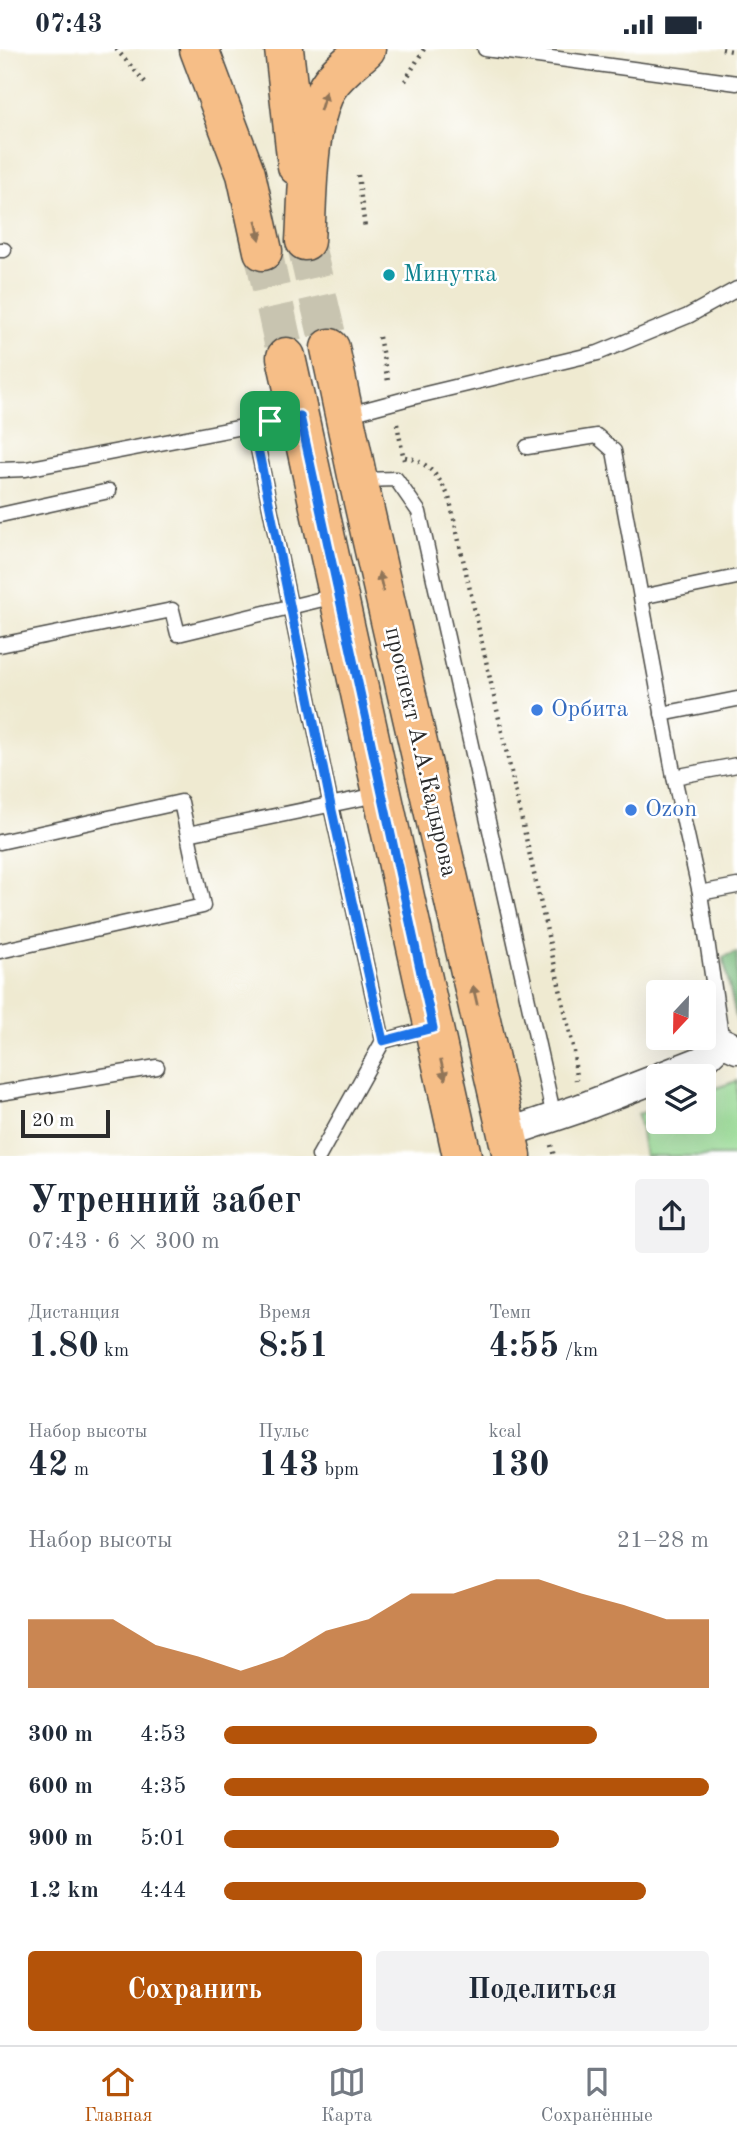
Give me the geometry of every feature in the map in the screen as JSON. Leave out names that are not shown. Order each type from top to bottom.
[{"type":"main road","points":[[181,49],[246,174]]},
{"type":"main road","points":[[200,49],[246,174],[263,251]]},
{"type":"main road","points":[[284,49],[305,241],[310,145],[326,91],[366,49]]},
{"type":"main road","name":"проспект А.А.Кадырова","points":[[330,348],[509,1145]]},
{"type":"main road","name":"проспект А.А.Кадырова","points":[[286,357],[462,1156]]},
{"type":"street","points":[[693,1064],[730,1045]]},
{"type":"street","points":[[509,1145],[566,1113],[646,1082]]},
{"type":"lane","points":[[485,49],[737,83]]},
{"type":"lane","points":[[344,416],[598,353],[688,316],[737,289]]},
{"type":"lane","points":[[0,470],[26,470],[300,416]]},
{"type":"lane","points":[[253,424],[331,806],[383,1041],[319,1156]]},
{"type":"lane","points":[[527,447],[597,436],[614,450],[674,777],[730,1045]]},
{"type":"lane","points":[[358,480],[396,479],[419,512],[566,1113]]},
{"type":"lane","points":[[0,515],[109,491]]},
{"type":"lane","points":[[641,597],[737,577]]},
{"type":"lane","points":[[0,645],[172,610],[178,634],[340,594]]},
{"type":"lane","points":[[662,714],[737,699]]},
{"type":"lane","points":[[674,777],[737,765]]},
{"type":"lane","points":[[188,834],[383,794]]},
{"type":"lane","points":[[0,842],[181,802],[203,906],[0,951]]},
{"type":"lane","points":[[700,893],[737,886]]},
{"type":"lane","points":[[383,1041],[433,1028]]},
{"type":"lane","points":[[0,1093],[157,1067]]},
{"type":"path","points":[[116,49],[145,82]]},
{"type":"path","points":[[405,81],[424,49]]},
{"type":"path","points":[[722,49],[737,52]]},
{"type":"path","points":[[358,175],[365,227]]},
{"type":"path","points":[[405,457],[416,459],[438,474],[450,497],[574,1051],[566,1113]]},
{"type":"green space","points":[[737,952],[737,1022],[723,957]]},
{"type":"green space","points":[[737,1081],[737,1156],[645,1156],[638,1114],[646,1112],[646,1134],[716,1134],[716,1088]]},
{"type":"tunnel","points":[[305,241],[330,348]]},
{"type":"tunnel","points":[[263,251],[286,357]]},
{"type":"place","name":"Минутка","points":[[389,275]]},
{"type":"place","name":"Орбита","points":[[537,710]]},
{"type":"place","name":"Ozon","points":[[631,810]]},
{"type":"route","points":[[300,416],[433,1028],[383,1041],[331,806],[253,424],[270,421],[300,416]]}]
